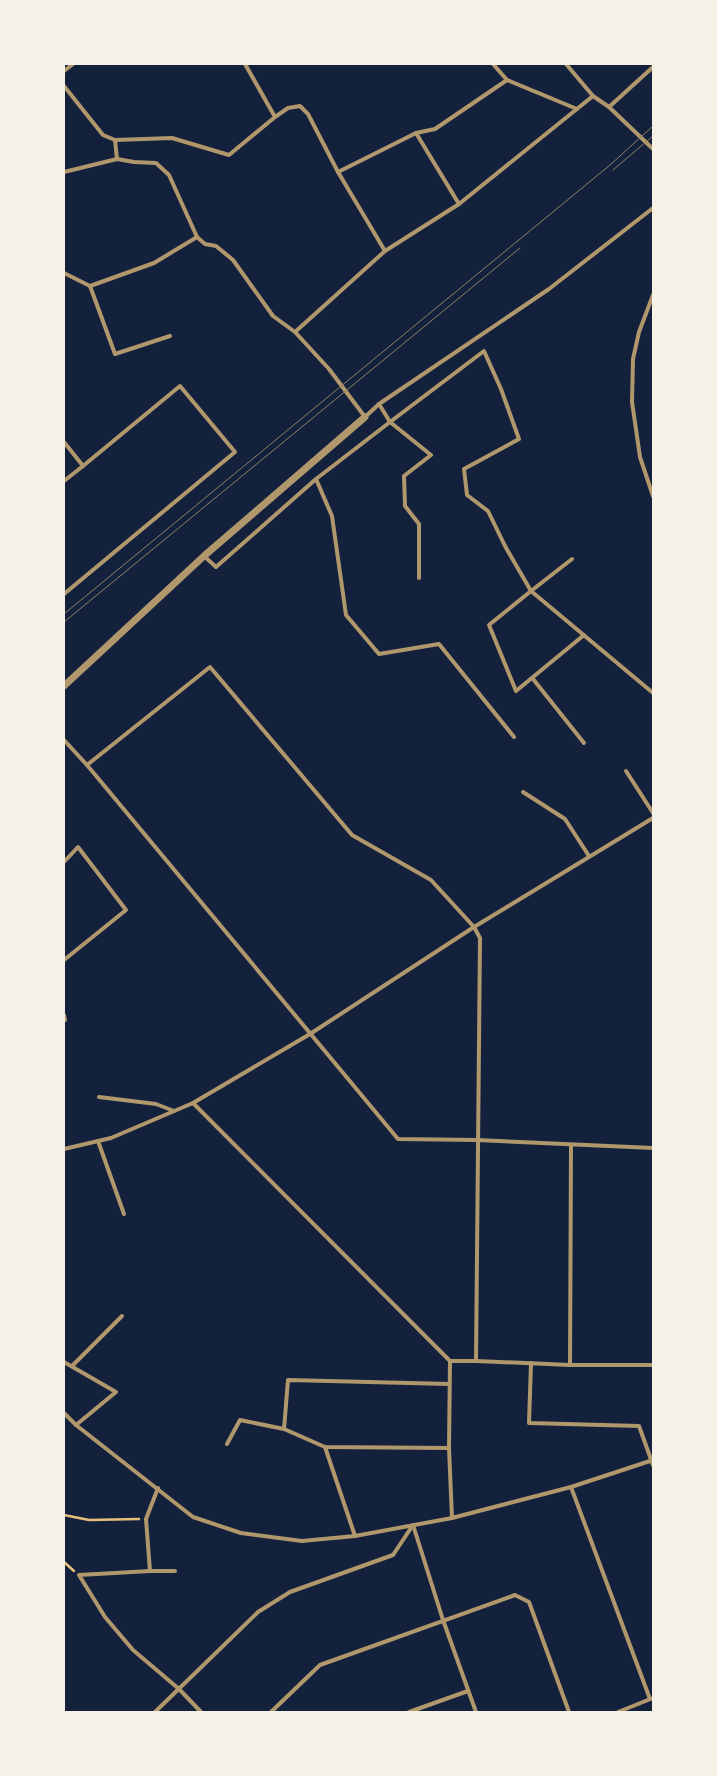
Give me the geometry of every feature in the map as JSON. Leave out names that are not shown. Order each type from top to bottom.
[{"type":"street","points":[[64,71],[73,64]]},
{"type":"street","points":[[245,64],[275,117]]},
{"type":"street","points":[[493,64],[506,80],[577,109]]},
{"type":"street","points":[[566,64],[593,96],[609,107],[653,149]]},
{"type":"street","points":[[609,107],[653,68]]},
{"type":"street","points":[[338,172],[416,133],[435,129],[506,80]]},
{"type":"street","points":[[64,86],[103,135],[115,140],[172,138],[229,155],[288,108],[300,106],[308,114],[338,172],[385,251]]},
{"type":"street","points":[[295,332],[385,251],[459,204],[593,96]]},
{"type":"street","points":[[416,133],[459,204]]},
{"type":"street","points":[[115,140],[117,159]]},
{"type":"street","points":[[64,172],[117,159],[156,164],[169,175],[197,237],[205,244],[216,246],[233,260],[272,316],[295,332],[329,369],[365,417]]},
{"type":"street","points":[[64,686],[204,556],[379,404],[549,289],[653,208]]},
{"type":"street","points":[[90,286],[154,262],[197,237]]},
{"type":"street","points":[[64,273],[90,286],[115,354],[170,336]]},
{"type":"street","points":[[653,295],[639,332],[633,359],[632,402],[640,457],[653,496]]},
{"type":"street","points":[[204,556],[216,567],[316,479],[484,351],[501,389],[519,439],[464,469],[467,495],[488,511],[505,546],[531,592],[653,693]]},
{"type":"street","points":[[64,481],[180,386],[235,452],[64,594]]},
{"type":"street","points":[[379,404],[390,422],[431,455],[404,476],[405,506],[419,524],[419,578]]},
{"type":"street","points":[[64,442],[83,466]]},
{"type":"street","points":[[316,479],[332,516],[346,615],[379,654],[439,644],[514,737]]},
{"type":"street","points":[[572,559],[489,625],[516,691],[533,679],[584,635]]},
{"type":"street","points":[[87,765],[210,667],[352,835],[431,880],[474,927],[480,938],[476,1361]]},
{"type":"street","points":[[533,679],[584,744]]},
{"type":"street","points":[[64,740],[87,765],[398,1139],[477,1140],[571,1146],[653,1148]]},
{"type":"street","points":[[626,771],[653,813]]},
{"type":"street","points":[[523,792],[565,819],[589,856]]},
{"type":"street","points":[[64,1149],[111,1138],[193,1103],[310,1034],[474,927],[653,818]]},
{"type":"street","points":[[64,862],[78,847],[126,910],[64,960]]},
{"type":"street","points":[[99,1097],[156,1104],[174,1111]]},
{"type":"street","points":[[193,1103],[450,1361],[570,1365],[653,1365]]},
{"type":"street","points":[[98,1141],[124,1214]]},
{"type":"street","points":[[570,1365],[571,1146]]},
{"type":"street","points":[[72,1366],[122,1316]]},
{"type":"street","points":[[450,1361],[449,1448],[452,1518]]},
{"type":"street","points":[[64,1362],[116,1392],[76,1425]]},
{"type":"street","points":[[64,1413],[76,1425],[193,1517],[241,1532],[302,1541],[355,1536],[452,1518],[571,1487],[652,1462],[638,1426],[529,1423],[531,1363]]},
{"type":"street","points":[[284,1429],[288,1380],[449,1384]]},
{"type":"street","points":[[227,1444],[240,1420],[284,1429],[325,1447],[449,1448]]},
{"type":"street","points":[[325,1447],[355,1536]]},
{"type":"street","points":[[571,1487],[652,1698],[618,1712]]},
{"type":"street","points":[[150,1571],[146,1519],[158,1488]]},
{"type":"street","points":[[413,1526],[443,1620],[476,1712]]},
{"type":"street","points":[[155,1712],[258,1612],[290,1592],[393,1555],[413,1526]]},
{"type":"street","points":[[175,1571],[78,1575],[105,1617],[133,1650],[179,1689],[201,1712]]},
{"type":"street","points":[[271,1712],[320,1665],[515,1595],[529,1602],[569,1712]]},
{"type":"street","points":[[409,1712],[468,1691]]},
{"type":"path","points":[[64,1515],[89,1520],[146,1519]]},
{"type":"tram line","points":[[64,614],[610,165],[653,126]]},
{"type":"tram line","points":[[613,170],[653,136]]},
{"type":"tram line","points":[[64,622],[520,248]]}]
